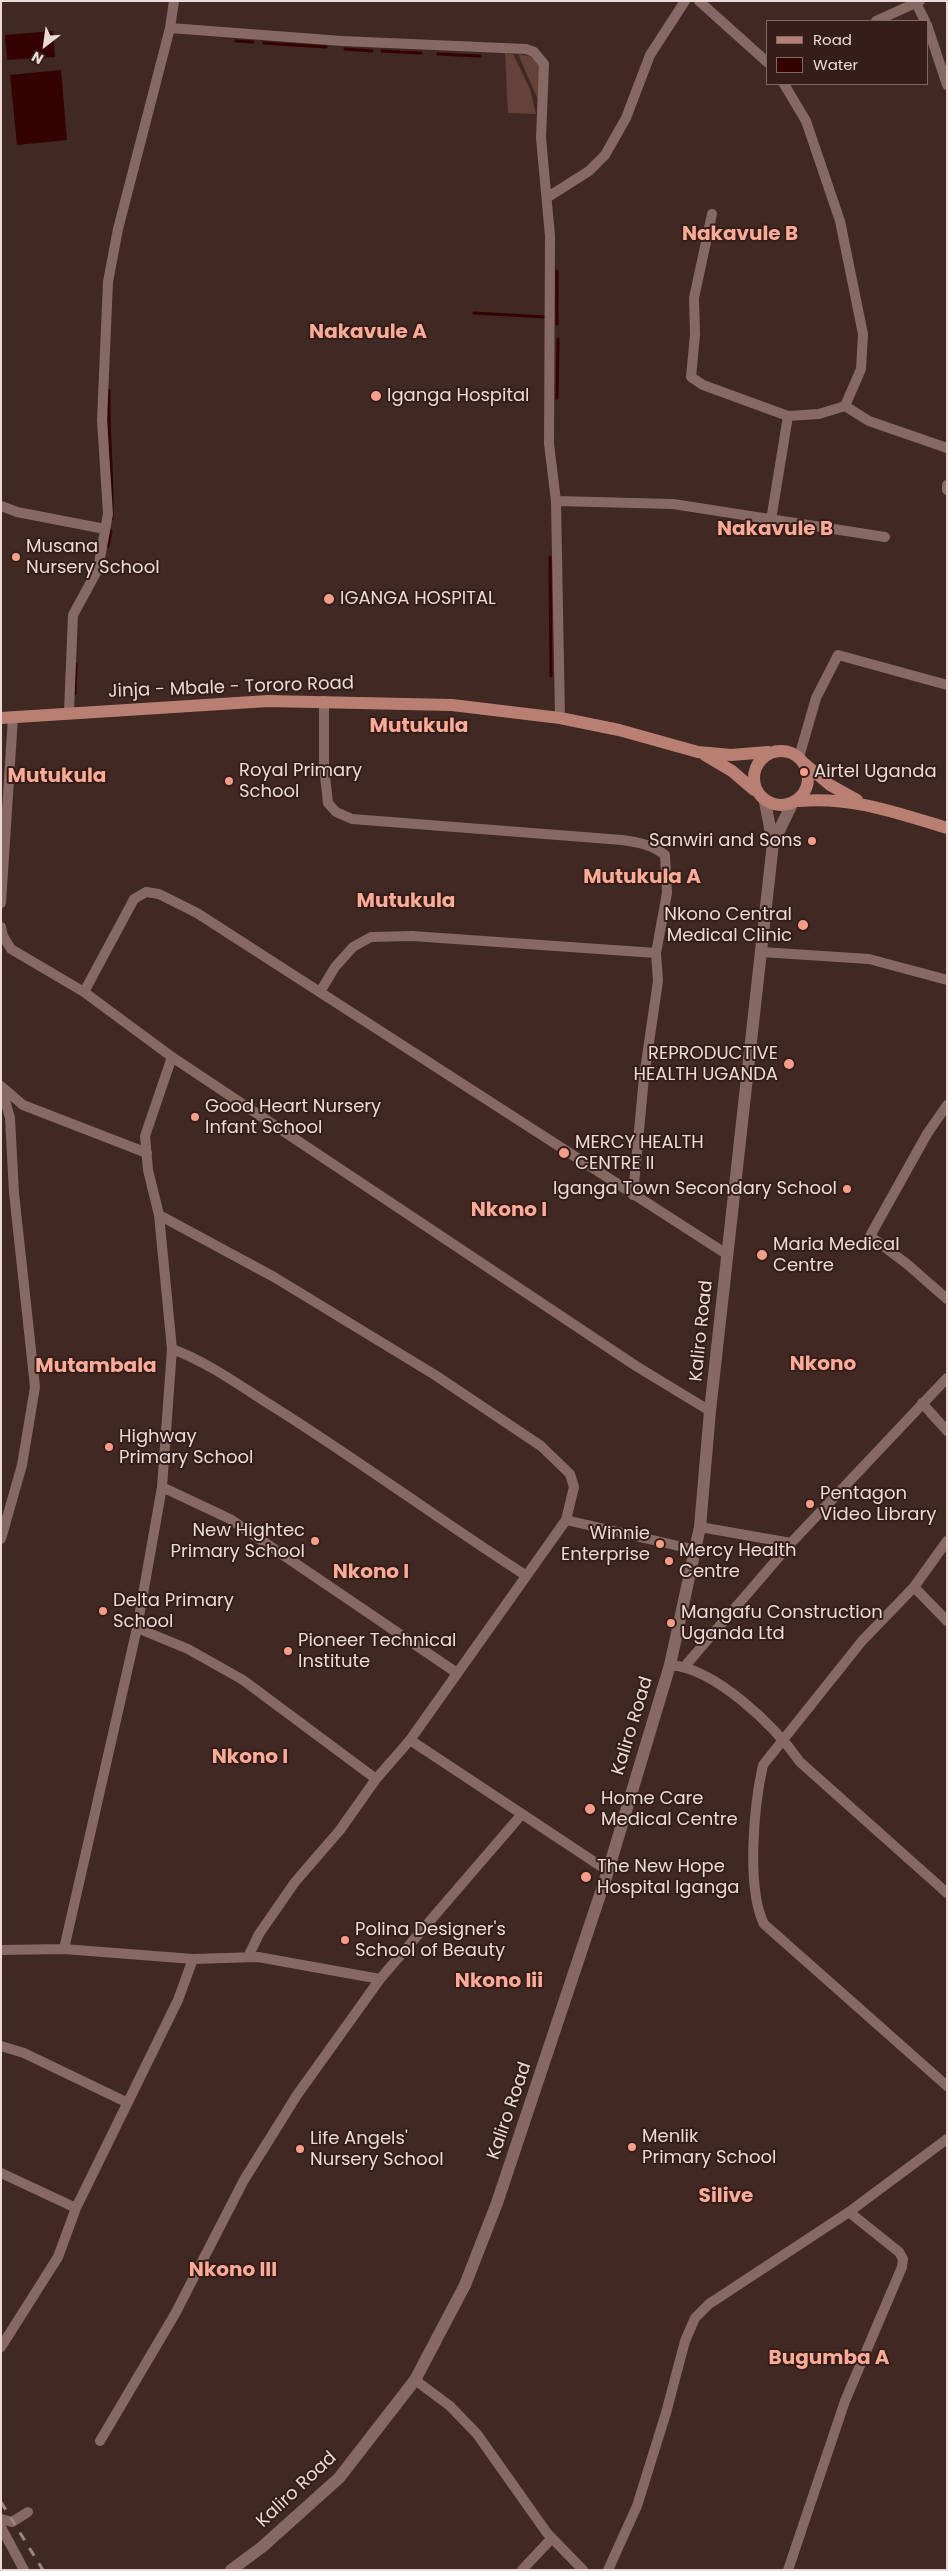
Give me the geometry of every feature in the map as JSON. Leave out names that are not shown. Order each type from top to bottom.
[{"type":"main road","name":"Jinja - Mbale - Tororo Road","points":[[7,717],[268,701],[460,706],[560,718],[618,730],[698,752],[731,755],[768,752]]},
{"type":"main road","points":[[864,803],[830,785],[802,760],[784,750],[768,752],[757,767],[754,790],[765,802],[780,805],[825,798],[864,803],[947,828]]},
{"type":"main road","name":"Jinja - Mbale - Tororo Road","points":[[698,752],[732,771],[754,790]]},
{"type":"main road","points":[[795,802],[806,783],[802,760]]},
{"type":"main road","name":"Kaliro Road","points":[[231,2570],[262,2547],[339,2478],[415,2380],[465,2285],[497,2203],[608,1871],[670,1665],[700,1528],[710,1411],[773,843],[765,802]]},
{"type":"main road","name":"Kaliro Road","points":[[773,843],[795,802]]},
{"type":"street","points":[[69,712],[73,615],[98,569],[108,514],[102,420],[108,282],[118,229],[170,28],[174,1]]},
{"type":"street","points":[[548,198],[589,171],[605,155],[626,118],[650,56],[685,1]]},
{"type":"street","points":[[699,1],[766,61]]},
{"type":"street","points":[[878,20],[918,2],[925,20]]},
{"type":"street","points":[[170,28],[342,41],[509,48],[534,52],[544,64],[541,138],[548,198],[551,325],[549,444],[556,501],[560,718]]},
{"type":"street","points":[[928,28],[947,85]]},
{"type":"street","points":[[785,85],[806,121],[840,221],[863,334],[860,369],[845,406]]},
{"type":"street","points":[[712,214],[694,298],[695,335],[691,377],[703,385],[788,416],[819,414],[845,406]]},
{"type":"street","points":[[845,406],[868,421],[947,448]]},
{"type":"street","points":[[771,520],[788,416]]},
{"type":"street","points":[[556,501],[673,504],[885,536]]},
{"type":"street","points":[[1,506],[18,512],[106,529]]},
{"type":"street","points":[[802,760],[816,698],[838,656],[947,685]]},
{"type":"street","points":[[324,701],[324,767],[328,803],[336,812],[352,819],[640,842],[656,848],[665,855],[667,893],[656,953],[658,982],[644,1078],[633,1195]]},
{"type":"street","points":[[1,903],[7,717]]},
{"type":"street","points":[[84,992],[134,899],[146,892],[158,894],[197,912],[728,1255]]},
{"type":"street","points":[[1,927],[3,936],[11,949],[84,992],[172,1057],[636,1366],[710,1411]]},
{"type":"street","points":[[320,992],[335,966],[353,947],[371,937],[412,936],[656,953]]},
{"type":"street","points":[[761,952],[869,959],[947,980]]},
{"type":"street","points":[[64,1949],[137,1628],[162,1488],[172,1349],[159,1215],[148,1170],[145,1136],[172,1057]]},
{"type":"street","points":[[1,1086],[23,1105],[147,1153]]},
{"type":"street","points":[[1,1086],[10,1118],[14,1194],[35,1387],[22,1465],[1,1539]]},
{"type":"street","points":[[947,1105],[927,1134],[870,1236],[907,1264],[947,1299]]},
{"type":"street","points":[[159,1215],[282,1282],[435,1375],[542,1446],[570,1474],[574,1487],[566,1520],[410,1740],[376,1779],[340,1830],[295,1882],[259,1934],[248,1957]]},
{"type":"street","points":[[172,1349],[199,1358],[326,1440],[525,1576]]},
{"type":"street","points":[[685,1666],[791,1543],[947,1378]]},
{"type":"street","points":[[922,1403],[947,1431]]},
{"type":"street","points":[[162,1488],[230,1519],[456,1673]]},
{"type":"street","points":[[566,1520],[696,1550]]},
{"type":"street","points":[[700,1528],[791,1543]]},
{"type":"street","points":[[947,1541],[914,1587],[862,1641],[763,1764],[758,1787],[753,1882],[757,1910],[764,1924],[783,1943],[947,2086]]},
{"type":"street","points":[[914,1587],[947,1621]]},
{"type":"street","points":[[137,1628],[188,1649],[243,1680],[376,1779]]},
{"type":"street","points":[[670,1665],[685,1666],[738,1698],[783,1738],[800,1762],[947,1893]]},
{"type":"street","points":[[410,1740],[608,1871]]},
{"type":"street","points":[[100,2441],[175,2314],[244,2180],[297,2095],[380,1979],[522,1814]]},
{"type":"street","points":[[1,1950],[64,1949],[193,1959],[248,1957],[380,1979]]},
{"type":"street","points":[[1,2347],[58,2257],[76,2208],[126,2102],[178,2000],[193,1959]]},
{"type":"street","points":[[1,2046],[24,2053],[126,2102]]},
{"type":"street","points":[[608,2570],[637,2506],[666,2414],[685,2341],[695,2318],[709,2304],[848,2212],[947,2139]]},
{"type":"street","points":[[1,2173],[76,2208]]},
{"type":"street","points":[[788,2570],[846,2401],[902,2267],[903,2259],[899,2252],[848,2212]]},
{"type":"street","points":[[415,2380],[450,2406],[477,2434],[552,2538],[583,2570]]},
{"type":"street","points":[[1,2519],[12,2522],[28,2512]]},
{"type":"street","points":[[1,2527],[24,2570]]},
{"type":"street","points":[[522,2570],[552,2538]]},
{"type":"shaded area","points":[[505,53],[513,54],[530,89],[536,114],[508,113]]},
{"type":"shaded area","points":[[518,54],[533,57],[543,71],[539,102]]},
{"type":"water","points":[[53,31],[55,57],[7,60],[5,35]]},
{"type":"water","points":[[61,70],[67,140],[17,145],[10,75]]},
{"type":"waterway","points":[[236,41],[253,42]]},
{"type":"waterway","points":[[264,43],[326,47]]},
{"type":"waterway","points":[[345,49],[372,51]]},
{"type":"waterway","points":[[382,51],[421,53]]},
{"type":"waterway","points":[[438,54],[480,56]]},
{"type":"waterway","points":[[557,271],[557,324]]},
{"type":"waterway","points":[[474,313],[545,317]]},
{"type":"waterway","points":[[557,398],[558,339]]},
{"type":"waterway","points":[[109,390],[112,519]]},
{"type":"waterway","points":[[108,546],[111,531]]},
{"type":"waterway","points":[[550,557],[551,676]]},
{"type":"waterway","points":[[75,694],[76,664]]},
{"type":"railway","points":[[1,2502],[43,2570]]},
{"type":"place","name":"Iganga Hospital","points":[[376,396]]},
{"type":"place","name":"Musana Nursery School","points":[[16,557]]},
{"type":"place","name":"IGANGA HOSPITAL","points":[[329,599]]},
{"type":"place","name":"Airtel Uganda","points":[[804,772]]},
{"type":"place","name":"Royal Primary School","points":[[229,781]]},
{"type":"place","name":"Sanwiri and Sons","points":[[812,841]]},
{"type":"place","name":"Nkono Central Medical Clinic","points":[[803,925]]},
{"type":"place","name":"REPRODUCTIVE HEALTH UGANDA","points":[[789,1064]]},
{"type":"place","name":"Good Heart Nursery Infant School","points":[[195,1117]]},
{"type":"place","name":"MERCY HEALTH CENTRE II","points":[[564,1153]]},
{"type":"place","name":"Iganga Town Secondary School","points":[[847,1189]]},
{"type":"place","name":"Maria Medical Centre","points":[[762,1255]]},
{"type":"place","name":"Highway Primary School","points":[[109,1447]]},
{"type":"place","name":"Pentagon Video Library","points":[[810,1504]]},
{"type":"place","name":"New Hightec Primary School","points":[[315,1541]]},
{"type":"place","name":"Winnie Enterprise","points":[[660,1544]]},
{"type":"place","name":"Mercy Health Centre","points":[[669,1561]]},
{"type":"place","name":"Delta Primary School","points":[[103,1611]]},
{"type":"place","name":"Mangafu Construction Uganda Ltd","points":[[671,1623]]},
{"type":"place","name":"Pioneer Technical Institute","points":[[288,1651]]},
{"type":"place","name":"Home Care Medical Centre","points":[[590,1809]]},
{"type":"place","name":"The New Hope Hospital Iganga","points":[[586,1877]]},
{"type":"place","name":"Polina Designer's School of Beauty","points":[[345,1940]]},
{"type":"place","name":"Menlik Primary School","points":[[632,2147]]},
{"type":"place","name":"Life Angels' Nursery School","points":[[300,2149]]},
{"type":"district","name":"Nakavule B","points":[[740,235]]},
{"type":"district","name":"Nakavule A","points":[[368,333]]},
{"type":"district","name":"Nakavule B","points":[[775,530]]},
{"type":"district","name":"Mutukula","points":[[419,727]]},
{"type":"district","name":"Mutukula","points":[[57,777]]},
{"type":"district","name":"Mutukula A","points":[[642,878]]},
{"type":"district","name":"Mutukula","points":[[406,902]]},
{"type":"district","name":"Nkono I","points":[[509,1211]]},
{"type":"district","name":"Nkono","points":[[823,1365]]},
{"type":"district","name":"Mutambala","points":[[96,1367]]},
{"type":"district","name":"Nkono I","points":[[371,1573]]},
{"type":"district","name":"Nkono I","points":[[250,1758]]},
{"type":"district","name":"Nkono Iii","points":[[499,1982]]},
{"type":"district","name":"Silive","points":[[726,2197]]},
{"type":"district","name":"Nkono III","points":[[233,2271]]},
{"type":"district","name":"Bugumba A","points":[[829,2359]]}]
